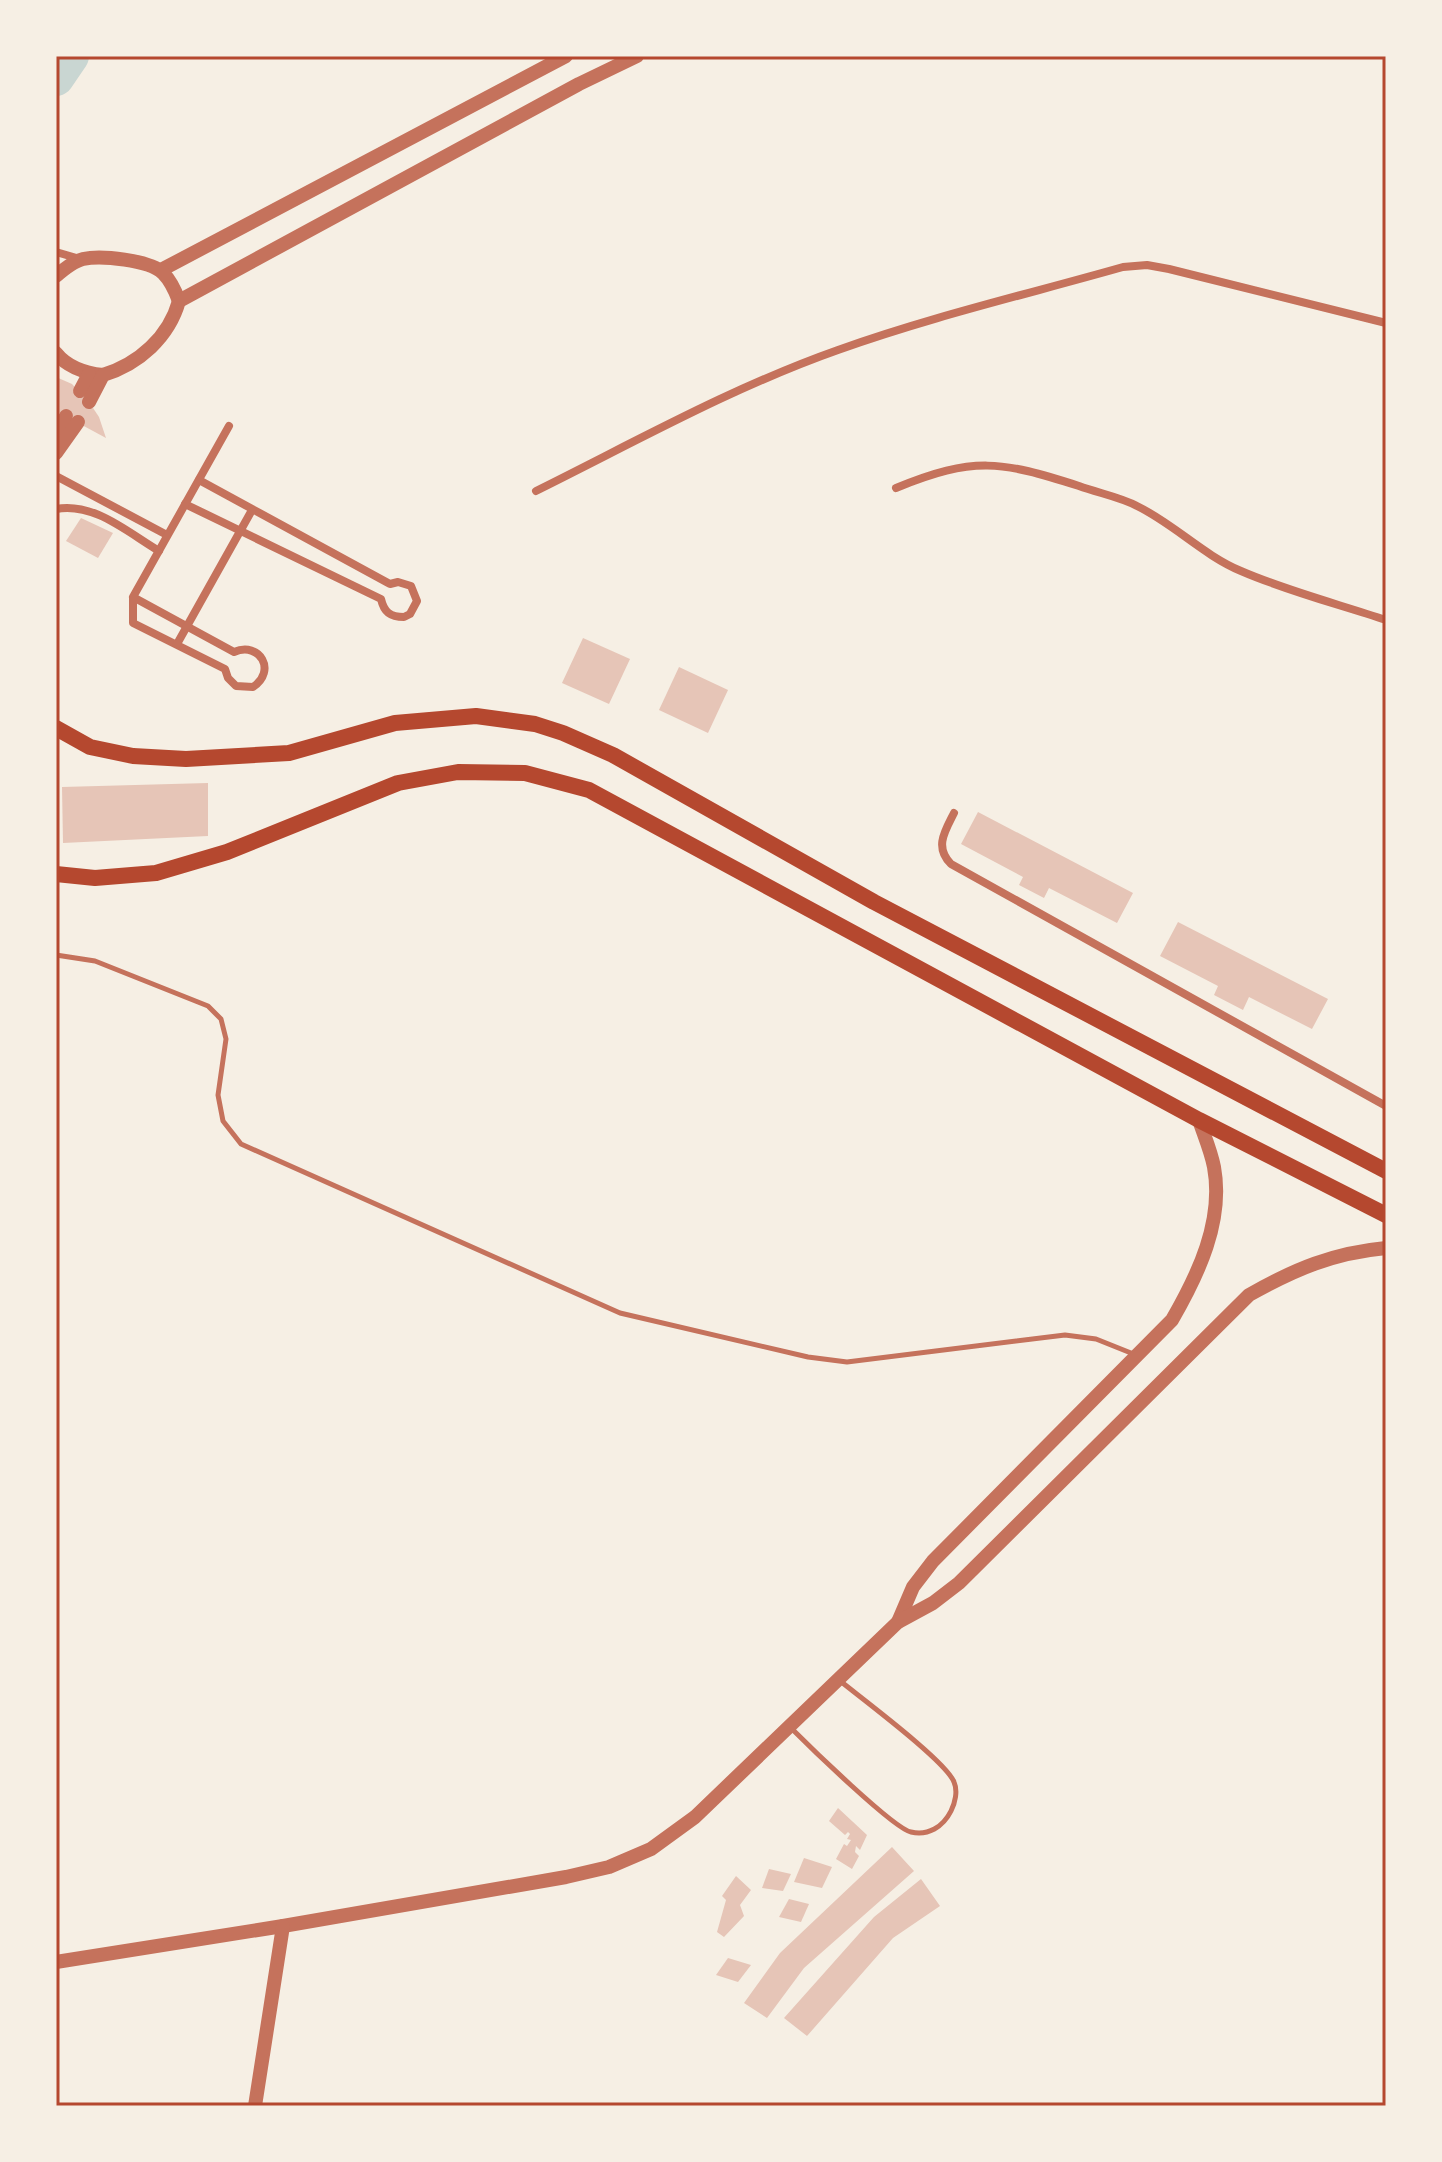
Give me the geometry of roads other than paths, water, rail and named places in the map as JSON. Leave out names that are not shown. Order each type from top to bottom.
[{"type":"main road","points":[[56,728],[90,747],[133,756],[186,759],[289,753],[395,723],[476,716],[535,724],[563,733],[613,755],[874,902],[1386,1171]]},
{"type":"main road","points":[[56,874],[95,878],[156,873],[227,852],[398,783],[458,772],[525,773],[589,790],[1199,1120],[1386,1215]]},
{"type":"street","points":[[161,270],[566,56]]},
{"type":"street","points":[[179,301],[579,84],[637,56]]},
{"type":"street","points":[[56,252],[81,260],[106,258],[161,270],[172,284],[179,301],[174,318],[147,352],[122,369],[96,374],[62,366]]},
{"type":"street","points":[[56,276],[81,260]]},
{"type":"street","points":[[536,491],[738,390],[794,367],[884,335],[1123,267],[1147,265],[1169,269],[1386,323]]},
{"type":"street","points":[[84,396],[96,374]]},
{"type":"street","points":[[56,437],[72,419],[56,453]]},
{"type":"street","points":[[133,597],[234,652],[252,649],[264,661],[265,675],[253,687],[236,686],[225,669],[133,623],[133,597],[229,426]]},
{"type":"street","points":[[896,488],[936,472],[972,465],[1009,466],[1040,474],[1136,505],[1213,557],[1241,571],[1386,620]]},
{"type":"street","points":[[56,476],[167,535]]},
{"type":"street","points":[[185,504],[381,599],[383,608],[395,617],[410,614],[415,608],[417,601],[411,586],[398,582],[390,584],[199,480]]},
{"type":"street","points":[[86,508],[93,495]]},
{"type":"street","points":[[56,509],[70,506],[86,508],[159,551]]},
{"type":"street","points":[[177,644],[252,510]]},
{"type":"street","points":[[117,526],[125,512]]},
{"type":"street","points":[[307,563],[316,544]]},
{"type":"street","points":[[954,813],[940,846],[951,864],[1386,1106]]},
{"type":"street","points":[[898,1622],[913,1587],[933,1561],[1172,1320],[1194,1282],[1214,1225],[1214,1169],[1199,1120]]},
{"type":"street","points":[[56,1962],[283,1926],[609,1867],[651,1849],[695,1817],[898,1622],[933,1603],[959,1583],[1249,1295],[1293,1270],[1349,1252],[1386,1248]]},
{"type":"street","points":[[255,2106],[283,1926]]},
{"type":"lane","points":[[56,955],[95,961],[208,1006],[221,1019],[226,1039],[218,1095],[223,1121],[241,1144],[620,1313],[808,1357],[847,1362],[1065,1335],[1096,1339],[1136,1356]]},
{"type":"lane","points":[[790,1726],[904,1830],[925,1833],[935,1830],[944,1822],[956,1798],[954,1781],[931,1755],[838,1680]]},
{"type":"waterway","points":[[56,78],[71,56]]}]
